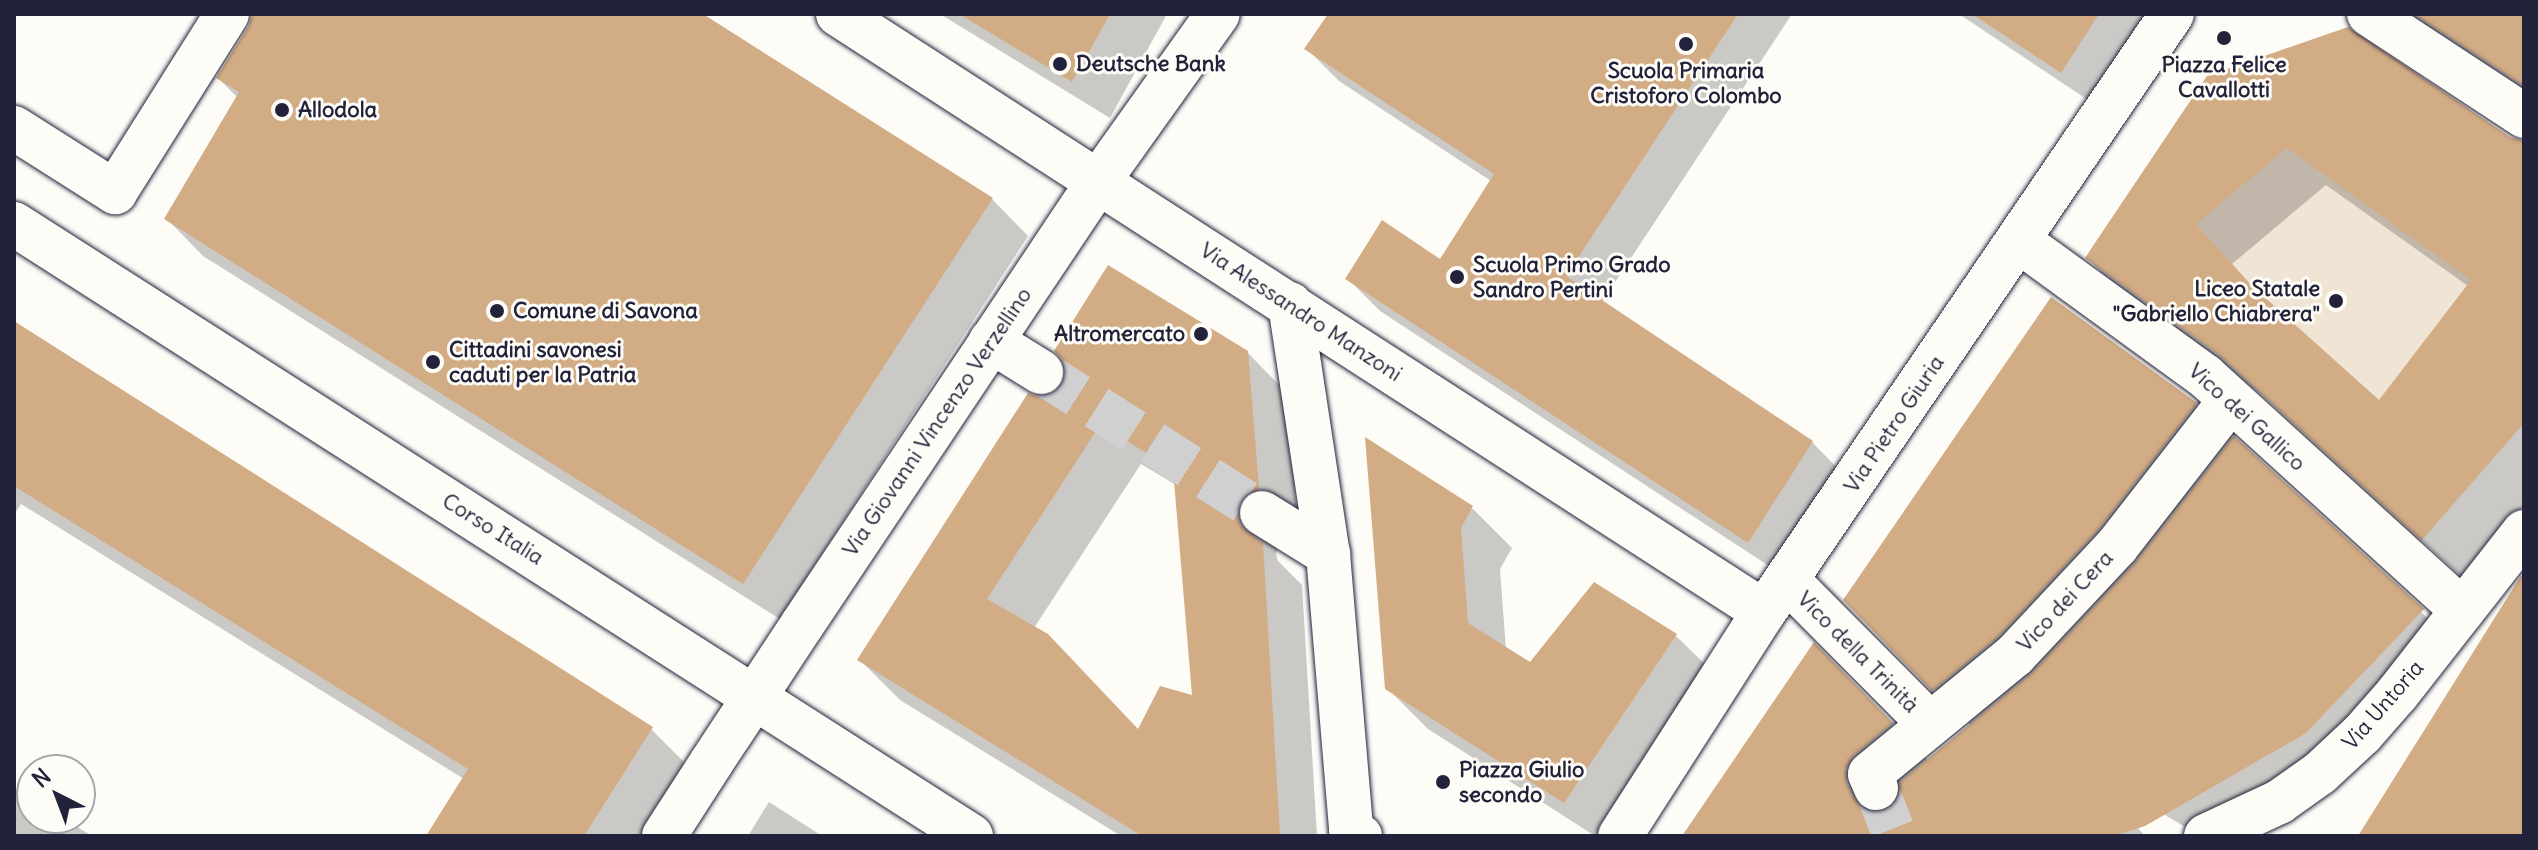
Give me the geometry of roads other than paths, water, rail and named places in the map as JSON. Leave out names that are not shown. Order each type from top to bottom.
[{"type":"street","points":[[14,128],[115,192],[227,14]]},
{"type":"street","name":"Via Alessandro Manzoni","points":[[838,14],[1290,304],[1775,596]]},
{"type":"street","name":"Via Giovanni Vincenzo Verzellino","points":[[664,836],[1098,182],[1218,14]]},
{"type":"street","name":"Via Pietro Giuria","points":[[1620,836],[1775,596],[2172,14]]},
{"type":"street","points":[[2369,14],[2524,116]]},
{"type":"street","name":"Corso Italia","points":[[14,224],[971,836]]},
{"type":"street","name":"Vico dei Gallico","points":[[2019,241],[2205,376],[2462,610]]},
{"type":"street","points":[[1290,304],[1328,554],[1356,833]]},
{"type":"street","points":[[991,341],[1041,372]]},
{"type":"street","name":"Vico dei Cera","points":[[1873,781],[1930,724],[2015,655],[2117,546],[2230,401]]},
{"type":"street","points":[[1262,513],[1328,554]]},
{"type":"street","name":"Via Untoria","points":[[2222,833],[2279,802],[2320,773],[2362,734],[2524,532]]},
{"type":"street","name":"Vico della Trinità","points":[[1775,596],[1930,724]]},
{"type":"tunnel","points":[[1041,372],[1262,513]]},
{"type":"tunnel","points":[[1876,788],[1895,836]]},
{"type":"place","name":"Piazza Felice Cavallotti","points":[[2224,38]]},
{"type":"place","name":"Scuola Primaria Cristoforo Colombo","points":[[1686,44]]},
{"type":"place","name":"Deutsche Bank","points":[[1060,64]]},
{"type":"place","name":"Allodola","points":[[282,110]]},
{"type":"place","name":"Scuola Primo Grado Sandro Pertini","points":[[1457,277]]},
{"type":"place","name":"Liceo Statale \"Gabriello Chiabrera\"","points":[[2336,301]]},
{"type":"place","name":"Comune di Savona","points":[[497,311]]},
{"type":"place","name":"Altromercato","points":[[1201,334]]},
{"type":"place","name":"Cittadini savonesi caduti per la Patria","points":[[433,362]]},
{"type":"place","name":"Piazza Giulio secondo","points":[[1443,782]]}]
